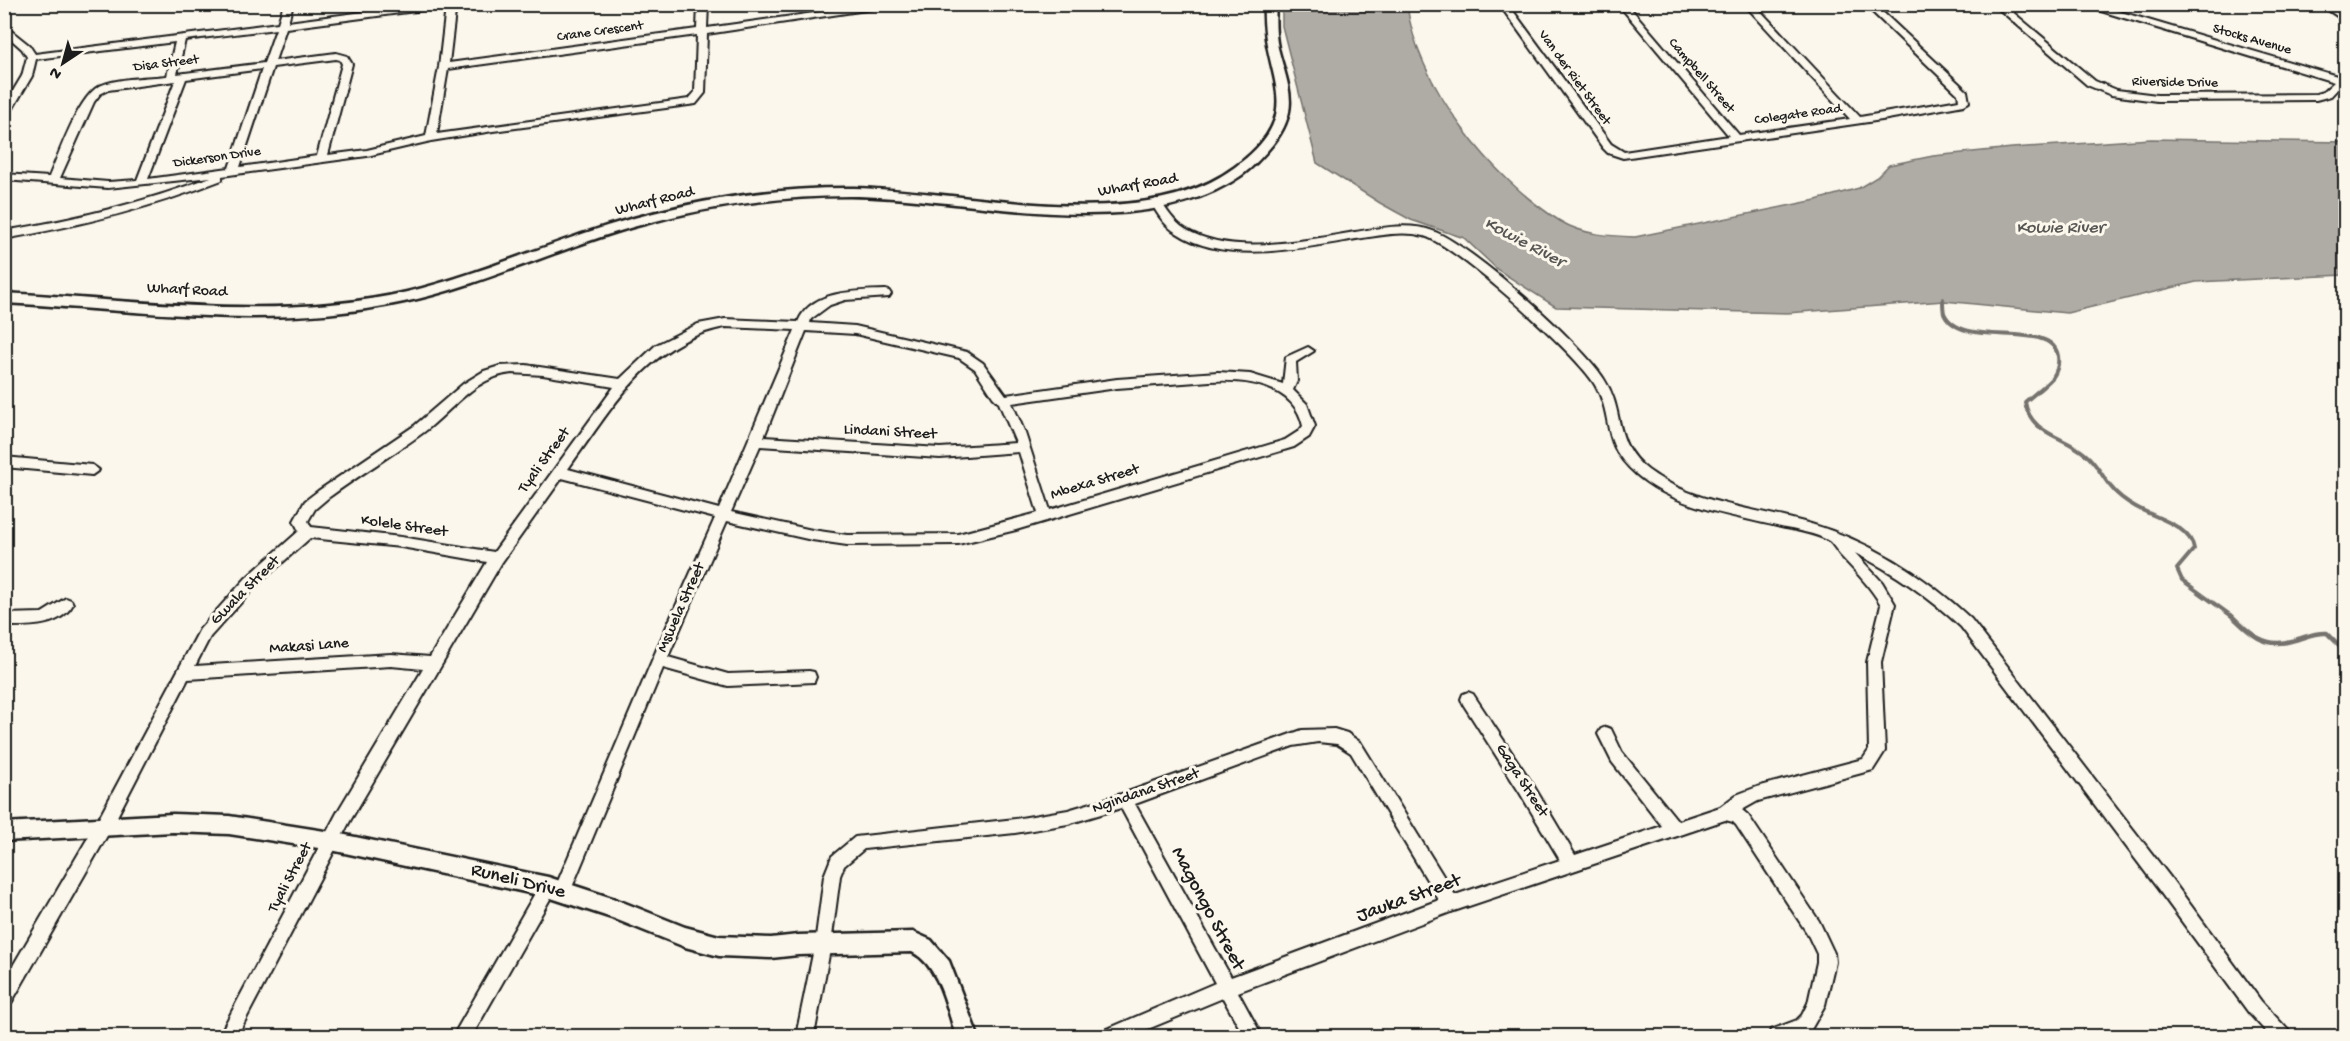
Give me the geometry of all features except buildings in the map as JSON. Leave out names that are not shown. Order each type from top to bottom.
[{"type":"street","points":[[4,235],[87,221],[171,196],[233,171],[288,4]]},
{"type":"street","points":[[32,57],[450,4],[444,67],[431,138]]},
{"type":"street","points":[[703,4],[703,32]]},
{"type":"street","name":"Crane Crescent","points":[[444,67],[902,4]]},
{"type":"street","name":"Wharf Road","points":[[4,298],[259,311],[326,309],[368,304],[426,292],[635,222],[747,200],[803,194],[870,192],[1082,211],[1112,210],[1156,202],[1194,192],[1233,175],[1254,159],[1267,144],[1280,122],[1286,100],[1270,37],[1270,4]]},
{"type":"street","name":"Van der Riet Street","points":[[1503,4],[1607,147],[1617,154],[1631,155]]},
{"type":"street","name":"Campbell Street","points":[[1622,4],[1736,138]]},
{"type":"street","points":[[1748,4],[1857,120]]},
{"type":"street","name":"Colegate Road","points":[[1631,155],[1964,102],[1965,97],[1868,4]]},
{"type":"street","name":"Riverside Drive","points":[[1996,4],[2091,83],[2126,95],[2157,98],[2316,96],[2327,94],[2343,81]]},
{"type":"street","name":"Stocks Avenue","points":[[2082,4],[2343,81]]},
{"type":"street","points":[[2323,4],[2346,19]]},
{"type":"street","points":[[4,28],[26,47],[32,57],[27,76],[4,115]]},
{"type":"street","name":"Dickerson Drive","points":[[4,177],[108,185],[141,183],[378,152],[431,138],[570,117],[688,103],[696,100],[700,93],[700,52],[703,32]]},
{"type":"street","points":[[171,78],[181,38]]},
{"type":"street","name":"Disa Street","points":[[53,182],[88,101],[96,92],[114,85],[340,57],[347,64],[322,159]]},
{"type":"street","points":[[141,183],[182,76]]},
{"type":"street","points":[[168,180],[171,196]]},
{"type":"street","points":[[1156,202],[1165,217],[1181,231],[1192,237],[1231,245],[1287,246],[1405,230],[1437,237],[1524,306],[1588,364],[1606,393],[1612,430],[1620,449],[1644,474],[1694,499],[1797,525],[1833,538],[1895,567],[1938,598],[1966,624],[2164,883],[2254,1007],[2282,1036]]},
{"type":"street","points":[[803,325],[812,312],[836,298],[854,294],[885,294]]},
{"type":"street","name":"Tyali Street","points":[[228,1036],[331,841],[497,558],[623,384],[660,348],[702,327],[725,323],[803,325],[867,332],[963,355],[979,366],[997,394],[1004,400],[1019,433],[1045,515]]},
{"type":"street","name":"Mswela Street","points":[[462,1036],[555,889],[756,441],[803,325]]},
{"type":"street","points":[[1286,391],[1291,381],[1290,360],[1308,351]]},
{"type":"street","points":[[307,532],[301,526],[301,521],[310,505],[441,413],[466,388],[482,377],[500,370],[521,369],[623,384]]},
{"type":"street","name":"Mbexa Street","points":[[560,472],[723,515],[827,538],[930,540],[973,536],[1289,444],[1304,434],[1309,426],[1305,412],[1293,395],[1251,378],[1232,376],[1122,382],[1004,400]]},
{"type":"street","name":"Lindani Street","points":[[756,441],[927,453],[1022,447]]},
{"type":"street","points":[[4,462],[92,470]]},
{"type":"street","name":"Kolele Street","points":[[307,532],[401,542],[497,558]]},
{"type":"street","name":"Gwala Street","points":[[4,999],[102,829],[205,633],[222,612],[307,532]]},
{"type":"street","name":"Jauka Street","points":[[1111,1036],[1225,988],[1451,904],[1725,813],[1742,800],[1757,794],[1868,765],[1877,751],[1874,662],[1888,604],[1876,586],[1833,538]]},
{"type":"street","points":[[4,620],[50,618],[66,604]]},
{"type":"street","name":"Makasi Lane","points":[[184,673],[391,660],[435,664]]},
{"type":"street","points":[[659,661],[728,680],[809,677]]},
{"type":"street","name":"Gaga Street","points":[[1468,699],[1531,795],[1572,865]]},
{"type":"street","name":"Ngindana Street","points":[[805,1036],[823,944],[834,868],[861,842],[1035,824],[1081,814],[1293,739],[1318,734],[1337,736],[1344,738],[1356,748],[1451,904]]},
{"type":"street","points":[[1606,734],[1617,758],[1674,829]]},
{"type":"street","name":"Magongo Street","points":[[1125,800],[1253,1036]]},
{"type":"street","points":[[1725,813],[1737,815],[1742,820],[1813,927],[1825,953],[1826,962],[1816,1005],[1808,1021],[1803,1027],[1777,1036]]},
{"type":"street","name":"Runeli Drive","points":[[4,832],[208,823],[331,841],[555,889],[615,909],[685,937],[719,946],[771,948],[904,941],[921,944],[935,956],[967,1036]]},
{"type":"water","name":"Kowie River","points":[[1282,5],[1407,5],[1414,36],[1426,67],[1442,97],[1484,155],[1534,203],[1569,226],[1587,232],[1635,237],[1816,200],[1859,188],[1877,177],[1889,165],[1933,156],[2012,148],[2151,139],[2345,142],[2345,275],[2196,282],[2067,313],[1944,301],[1787,313],[1556,307],[1498,270],[1464,238],[1411,220],[1317,163],[1282,26]]},
{"type":"waterway","points":[[1943,299],[1944,313],[1953,324],[1968,331],[2040,338],[2052,345],[2058,356],[2056,372],[2025,402],[2028,413],[2041,428],[2077,448],[2089,458],[2123,499],[2171,523],[2186,534],[2194,549],[2177,569],[2182,580],[2233,617]]},
{"type":"waterway","points":[[2233,617],[2244,628],[2265,641],[2282,643],[2313,634],[2327,633],[2346,652]]}]
